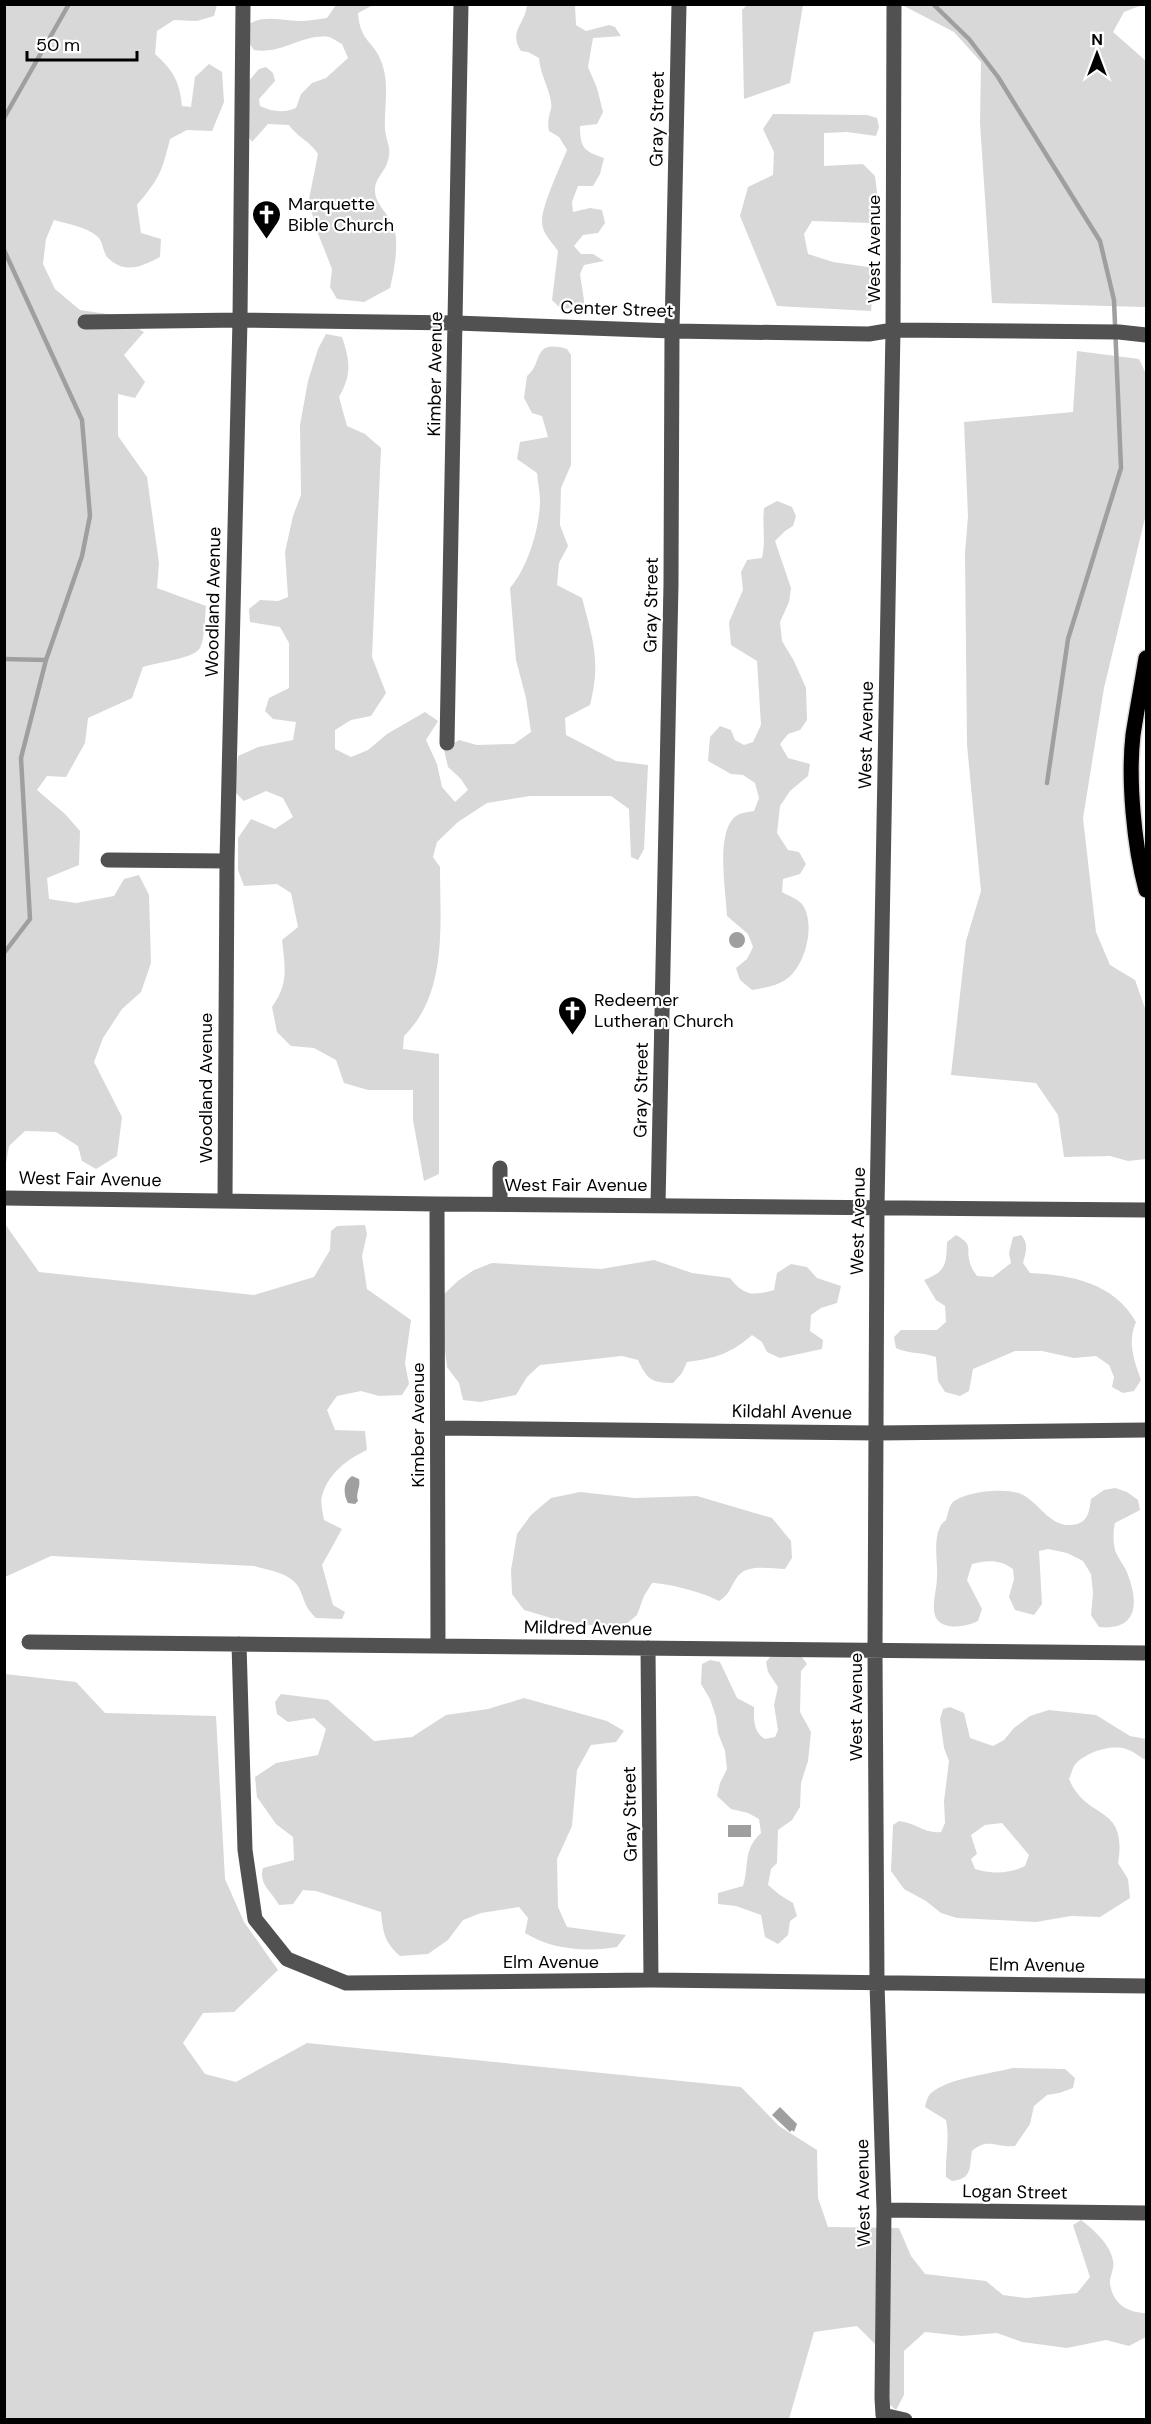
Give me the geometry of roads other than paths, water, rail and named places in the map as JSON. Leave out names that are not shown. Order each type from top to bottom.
[{"type":"main road","points":[[1146,658],[1133,737],[1133,792],[1137,849],[1146,890]]},
{"type":"street","name":"Woodland Avenue","points":[[225,1201],[227,861],[240,320],[243,4]]},
{"type":"street","name":"Kimber Avenue","points":[[447,743],[461,4]]},
{"type":"street","name":"Gray Street","points":[[658,1205],[671,595],[672,331],[679,4]]},
{"type":"street","name":"West Avenue","points":[[894,4],[893,330],[877,1207],[875,1651],[877,1983],[884,2210],[883,2415],[905,2420]]},
{"type":"street","name":"Center Street","points":[[85,322],[240,320],[672,331],[869,334],[893,330],[1119,332],[1146,335]]},
{"type":"street","points":[[108,860],[227,861]]},
{"type":"street","points":[[500,1168],[500,1204]]},
{"type":"street","name":"West Fair Avenue","points":[[4,1198],[1146,1210]]},
{"type":"street","name":"Kimber Avenue","points":[[437,1204],[438,1646]]},
{"type":"street","name":"Kildahl Avenue","points":[[438,1428],[877,1433],[1146,1430]]},
{"type":"street","name":"Mildred Avenue","points":[[29,1642],[1146,1653]]},
{"type":"street","name":"Elm Avenue","points":[[239,1644],[246,1861],[255,1919],[287,1959],[346,1983],[651,1980],[1146,1986]]},
{"type":"street","name":"Gray Street","points":[[648,1648],[651,1980]]},
{"type":"street","name":"Logan Street","points":[[884,2210],[1146,2213]]},
{"type":"waterway","points":[[4,118],[69,4]]},
{"type":"waterway","points":[[933,4],[969,39],[998,77],[1100,241],[1114,300],[1121,468],[1068,639],[1047,783]]},
{"type":"waterway","points":[[4,250],[82,420],[90,516],[82,556],[46,660],[21,758],[30,919],[4,953]]},
{"type":"waterway","points":[[4,659],[46,660]]},
{"type":"place","name":"Marquette Bible Church","points":[[267,240]]},
{"type":"place","name":"Redeemer Lutheran Church","points":[[573,1036]]}]
